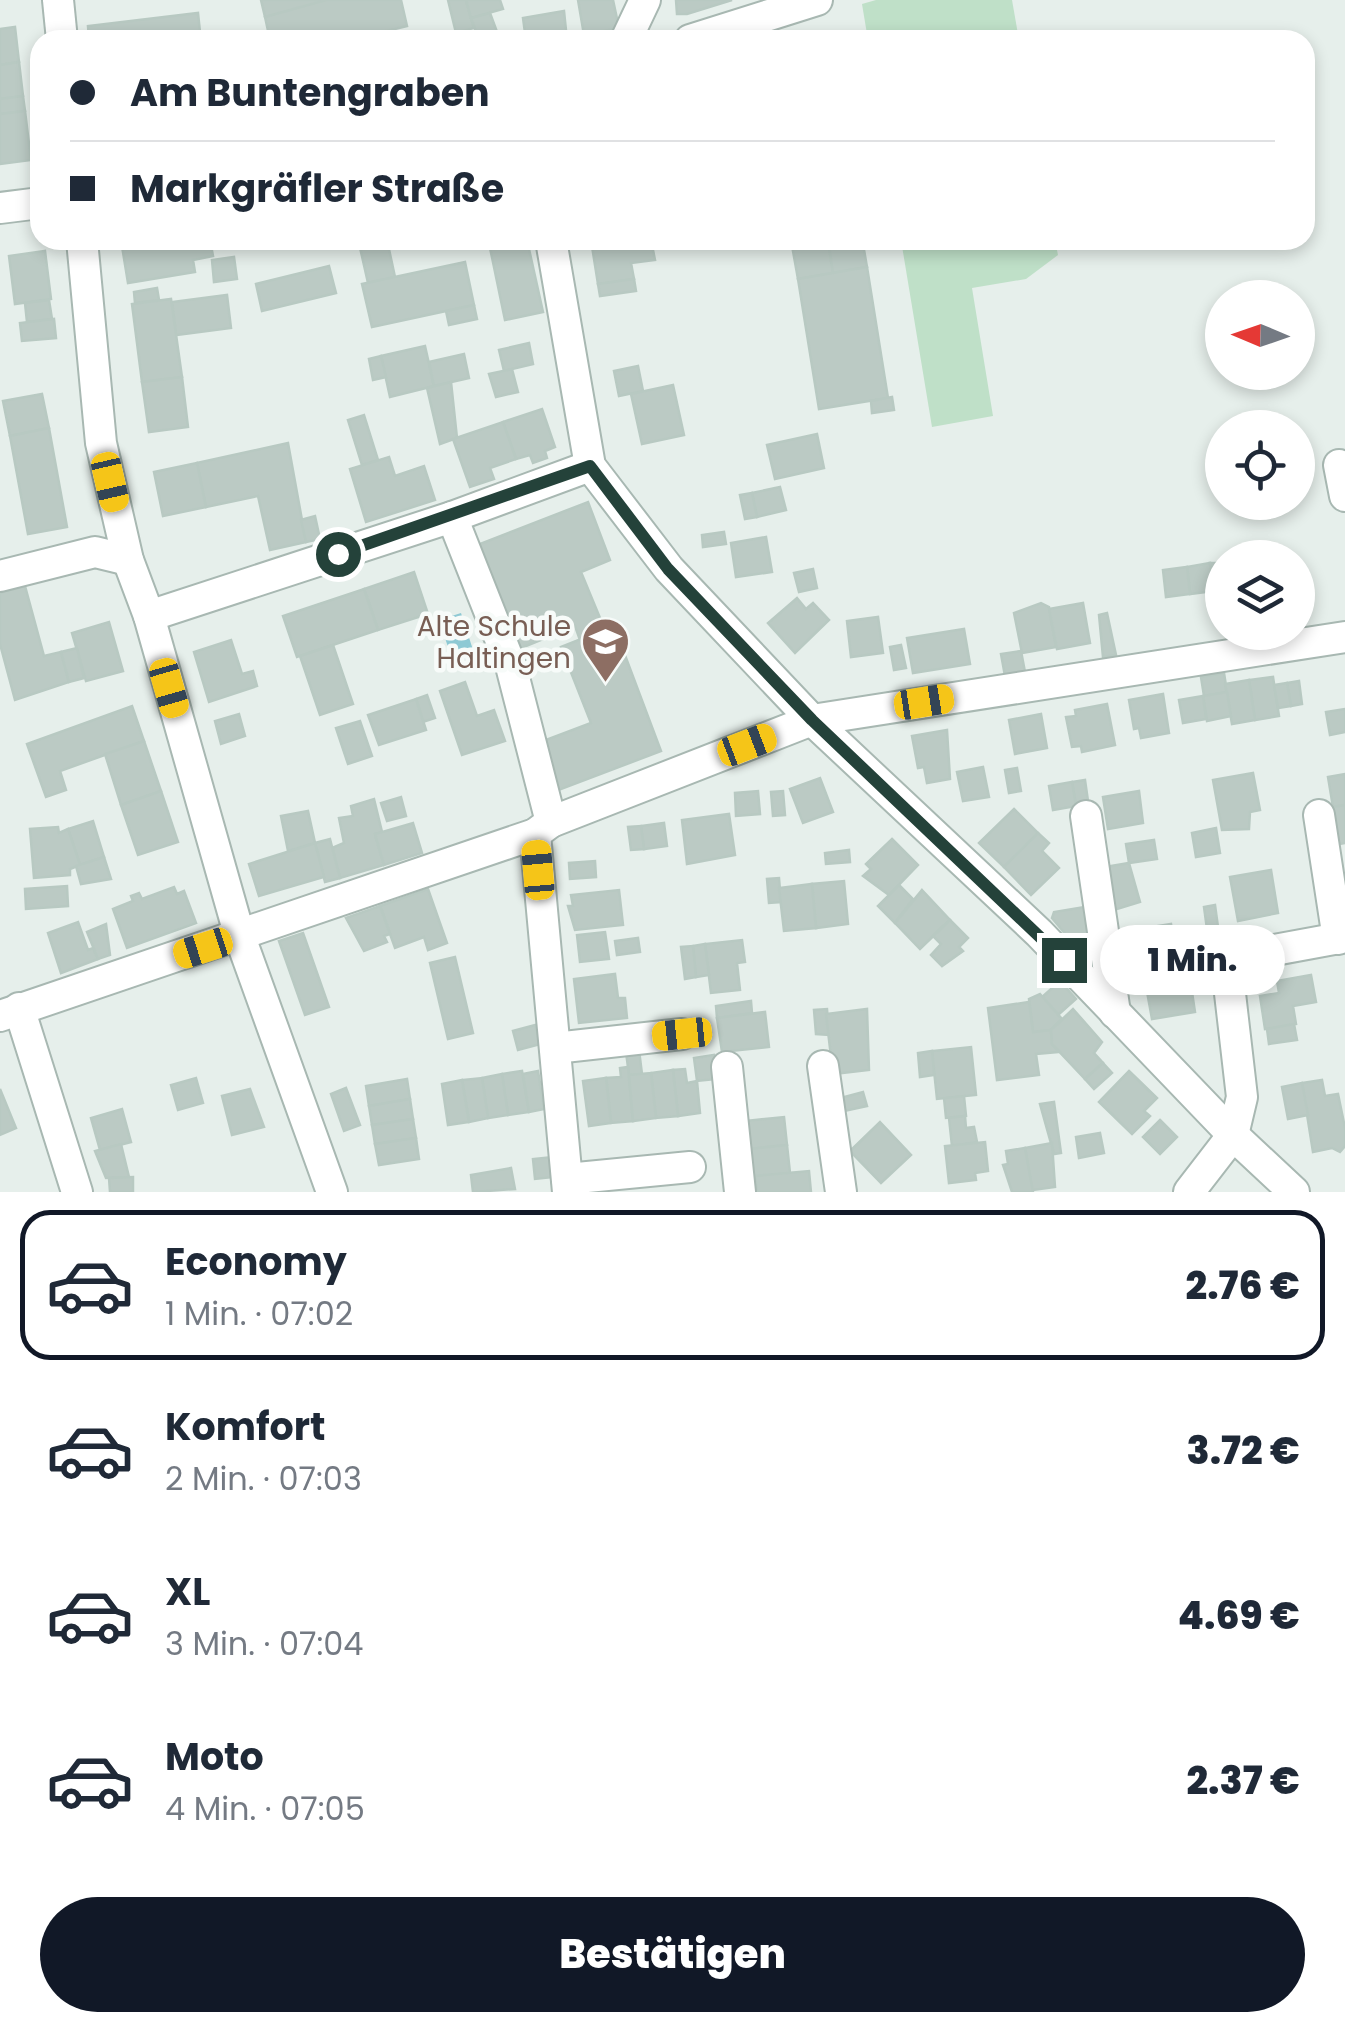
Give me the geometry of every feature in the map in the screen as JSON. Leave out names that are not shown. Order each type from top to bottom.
[{"type":"street","points":[[59,0],[61,30]]},
{"type":"street","points":[[631,30],[645,0]]},
{"type":"street","points":[[722,30],[817,0]]},
{"type":"street","points":[[0,208],[30,204]]},
{"type":"street","points":[[83,250],[102,444],[128,560],[149,616],[240,937],[332,1192]]},
{"type":"street","points":[[553,250],[590,466],[668,569],[812,720],[1039,933],[1233,1136],[1294,1192]]},
{"type":"street","points":[[149,616],[452,517],[590,466]]},
{"type":"street","points":[[1339,466],[1345,496]]},
{"type":"street","points":[[452,517],[511,666],[543,828],[555,1048],[568,1186],[690,1167]]},
{"type":"street","points":[[0,576],[95,552],[128,560]]},
{"type":"street","points":[[77,1192],[10,1012],[240,937],[543,828],[812,720],[1345,637]]},
{"type":"street","points":[[1189,1192],[1233,1136],[1242,1097],[1226,960],[1342,938],[1318,815]]},
{"type":"street","points":[[1086,816],[1116,1013]]},
{"type":"street","points":[[555,1048],[682,1034]]},
{"type":"street","points":[[823,1066],[840,1192]]},
{"type":"street","points":[[727,1067],[740,1192]]},
{"type":"green space","points":[[876,0],[1012,0],[1017,30],[866,30],[862,4]]},
{"type":"green space","points":[[903,250],[1057,250],[1058,255],[1026,279],[972,288],[993,416],[932,427]]},
{"type":"water","points":[[461,613],[475,656],[453,662],[439,620]]},
{"type":"building","points":[[261,0],[326,0],[327,2],[265,17]]},
{"type":"building","points":[[326,0],[401,0],[407,26],[390,30],[268,30],[265,17]]},
{"type":"building","points":[[448,0],[466,0],[474,28],[455,30]]},
{"type":"building","points":[[466,0],[500,0],[503,9],[471,18]]},
{"type":"building","points":[[578,0],[613,0],[619,28],[583,30]]},
{"type":"building","points":[[676,0],[732,0],[677,14]]},
{"type":"building","points":[[564,11],[566,30],[525,30],[523,18]]},
{"type":"building","points":[[198,13],[200,30],[88,30],[88,26]]},
{"type":"building","points":[[490,13],[496,30],[475,30],[471,18]]},
{"type":"building","points":[[15,27],[19,62],[0,65],[0,29]]},
{"type":"building","points":[[19,62],[23,96],[0,99],[0,65]]},
{"type":"building","points":[[23,96],[25,111],[0,114],[0,99]]},
{"type":"building","points":[[25,111],[30,160],[0,164],[0,114]]},
{"type":"building","points":[[123,250],[212,250],[213,256],[193,260],[195,272],[128,283]]},
{"type":"building","points":[[361,250],[389,250],[395,277],[368,283]]},
{"type":"building","points":[[490,250],[529,250],[543,312],[505,320]]},
{"type":"building","points":[[593,250],[653,250],[655,260],[631,263],[634,279],[598,284]]},
{"type":"building","points":[[793,250],[830,250],[833,273],[798,279]]},
{"type":"building","points":[[830,250],[864,250],[867,267],[833,273]]},
{"type":"building","points":[[45,251],[51,299],[15,304],[9,256]]},
{"type":"building","points":[[234,257],[237,279],[214,282],[212,260]]},
{"type":"building","points":[[465,262],[474,305],[372,327],[362,284]]},
{"type":"building","points":[[329,266],[336,293],[262,311],[256,284]]},
{"type":"building","points":[[867,267],[888,398],[819,409],[798,279]]},
{"type":"building","points":[[634,279],[636,291],[600,296],[598,284]]},
{"type":"building","points":[[157,288],[159,300],[135,303],[134,292]]},
{"type":"building","points":[[227,295],[231,328],[176,335],[172,302]]},
{"type":"building","points":[[171,299],[182,377],[142,382],[132,304]]},
{"type":"building","points":[[49,300],[52,319],[27,322],[25,303]]},
{"type":"building","points":[[474,305],[477,319],[449,325],[446,311]]},
{"type":"building","points":[[54,319],[56,338],[22,341],[20,323]]},
{"type":"building","points":[[529,343],[533,364],[504,371],[499,350]]},
{"type":"building","points":[[425,346],[434,386],[390,397],[381,356]]},
{"type":"building","points":[[464,354],[469,378],[434,386],[429,362]]},
{"type":"building","points":[[381,356],[386,377],[373,380],[369,359]]},
{"type":"building","points":[[638,366],[643,391],[619,396],[614,371]]},
{"type":"building","points":[[512,369],[518,392],[496,397],[489,374]]},
{"type":"building","points":[[182,377],[188,427],[149,432],[142,382]]},
{"type":"building","points":[[451,382],[457,438],[440,444],[427,388]]},
{"type":"building","points":[[673,385],[684,435],[642,444],[631,394]]},
{"type":"building","points":[[42,394],[49,428],[10,436],[3,401]]},
{"type":"building","points":[[892,397],[894,410],[872,413],[871,401]]},
{"type":"building","points":[[542,409],[555,447],[545,451],[547,458],[533,463],[530,455],[516,459],[503,422]]},
{"type":"building","points":[[364,415],[378,460],[362,465],[348,420]]},
{"type":"building","points":[[503,422],[516,459],[490,468],[494,479],[470,487],[453,439]]},
{"type":"building","points":[[49,428],[67,527],[28,534],[10,436]]},
{"type":"building","points":[[817,434],[824,468],[775,479],[767,445]]},
{"type":"building","points":[[288,443],[306,542],[270,550],[258,496],[206,507],[197,463]]},
{"type":"building","points":[[389,457],[395,476],[424,466],[435,500],[366,522],[350,469]]},
{"type":"building","points":[[197,463],[206,507],[163,516],[154,472]]},
{"type":"building","points":[[780,487],[786,510],[757,517],[752,493]]},
{"type":"building","points":[[752,493],[757,517],[745,519],[740,495]]},
{"type":"building","points":[[588,502],[610,560],[581,572],[605,630],[580,640],[575,626],[516,650],[475,546]]},
{"type":"building","points":[[315,516],[320,539],[306,542],[301,520]]},
{"type":"building","points":[[724,532],[726,544],[703,547],[702,535]]},
{"type":"building","points":[[766,537],[772,572],[736,577],[731,543]]},
{"type":"building","points":[[1205,564],[1205,592],[1190,594],[1187,567]]},
{"type":"building","points":[[1187,567],[1190,594],[1166,597],[1163,570]]},
{"type":"building","points":[[813,569],[817,588],[799,592],[794,573]]},
{"type":"building","points":[[414,572],[428,614],[378,630],[364,589]]},
{"type":"building","points":[[25,586],[44,656],[61,652],[69,682],[15,700],[0,644],[0,593]]},
{"type":"building","points":[[364,589],[378,630],[297,657],[283,616]]},
{"type":"building","points":[[797,598],[806,609],[813,603],[829,620],[795,653],[768,623]]},
{"type":"building","points":[[1041,603],[1049,607],[1056,647],[1022,653],[1014,613]]},
{"type":"building","points":[[1083,603],[1090,643],[1057,649],[1049,609]]},
{"type":"building","points":[[1107,613],[1116,655],[1103,657],[1099,615]]},
{"type":"building","points":[[878,617],[883,653],[851,657],[847,621]]},
{"type":"building","points":[[109,622],[123,671],[86,681],[72,633]]},
{"type":"building","name":"Alte Schule Haltingen","points":[[614,626],[661,751],[556,791],[538,743],[591,723],[561,647]]},
{"type":"building","points":[[964,629],[970,664],[913,673],[907,638]]},
{"type":"building","points":[[231,640],[242,674],[253,671],[257,686],[209,702],[194,652]]},
{"type":"building","points":[[333,645],[353,704],[320,715],[300,656]]},
{"type":"building","points":[[901,645],[906,668],[894,670],[890,647]]},
{"type":"building","points":[[77,648],[84,678],[69,682],[61,652]]},
{"type":"building","points":[[1021,651],[1025,672],[1005,676],[1001,654]]},
{"type":"building","points":[[1224,673],[1227,692],[1204,696],[1201,677]]},
{"type":"building","points":[[1273,677],[1279,716],[1255,720],[1249,680]]},
{"type":"building","points":[[1249,680],[1255,720],[1232,724],[1225,684]]},
{"type":"building","points":[[1299,681],[1302,704],[1291,706],[1287,683]]},
{"type":"building","points":[[465,682],[477,716],[494,710],[505,741],[462,755],[440,691]]},
{"type":"building","points":[[1287,683],[1291,706],[1278,708],[1274,685]]},
{"type":"building","points":[[1227,692],[1231,716],[1207,721],[1203,696]]},
{"type":"building","points":[[1163,694],[1169,733],[1141,738],[1139,728],[1134,729],[1129,700]]},
{"type":"building","points":[[427,695],[435,718],[423,722],[416,699]]},
{"type":"building","points":[[1203,696],[1206,719],[1183,723],[1179,700]]},
{"type":"building","points":[[416,699],[426,730],[379,745],[368,715]]},
{"type":"building","points":[[1107,704],[1115,745],[1082,752],[1081,746],[1072,747],[1066,717],[1076,716],[1075,710]]},
{"type":"building","points":[[132,706],[144,741],[60,771],[66,790],[46,797],[27,744]]},
{"type":"building","points":[[1345,709],[1345,732],[1330,735],[1326,712]]},
{"type":"building","points":[[239,714],[245,736],[221,744],[215,721]]},
{"type":"building","points":[[1041,714],[1047,748],[1015,754],[1009,720]]},
{"type":"building","points":[[360,721],[372,756],[348,764],[336,728]]},
{"type":"building","points":[[947,730],[950,779],[927,783],[924,767],[918,768],[912,736]]},
{"type":"building","points":[[144,741],[161,791],[121,805],[105,754]]},
{"type":"building","points":[[983,767],[989,797],[963,801],[957,772]]},
{"type":"building","points":[[1017,768],[1021,791],[1009,793],[1005,770]]},
{"type":"building","points":[[1253,773],[1260,810],[1250,812],[1249,829],[1222,830],[1213,780]]},
{"type":"building","points":[[1345,774],[1345,805],[1333,807],[1328,777]]},
{"type":"building","points":[[820,778],[833,812],[803,823],[790,789]]},
{"type":"building","points":[[1085,780],[1089,808],[1077,810],[1072,782]]},
{"type":"building","points":[[1072,782],[1076,806],[1053,810],[1049,786]]},
{"type":"building","points":[[161,791],[178,842],[138,855],[121,805]]},
{"type":"building","points":[[758,791],[760,814],[736,816],[735,793]]},
{"type":"building","points":[[783,791],[785,815],[773,816],[771,792]]},
{"type":"building","points":[[1139,791],[1143,823],[1108,829],[1103,797]]},
{"type":"building","points":[[401,797],[406,816],[387,821],[381,803]]},
{"type":"building","points":[[374,799],[382,832],[375,834],[384,865],[340,878],[332,848],[344,843],[339,818],[353,816],[351,806]]},
{"type":"building","points":[[1345,805],[1345,843],[1339,844],[1333,807]]},
{"type":"building","points":[[1014,809],[1038,833],[1004,867],[979,843]]},
{"type":"building","points":[[308,811],[315,843],[288,851],[281,816]]},
{"type":"building","points":[[729,814],[735,855],[687,864],[682,820]]},
{"type":"building","points":[[93,821],[104,857],[80,865],[68,829]]},
{"type":"building","points":[[413,823],[422,853],[384,865],[375,834]]},
{"type":"building","points":[[664,823],[667,846],[644,849],[641,826]]},
{"type":"building","points":[[641,826],[644,849],[631,850],[628,827]]},
{"type":"building","points":[[58,827],[59,833],[68,829],[80,865],[70,869],[70,875],[34,878],[30,829]]},
{"type":"building","points":[[1216,828],[1220,853],[1196,857],[1192,833]]},
{"type":"building","points":[[1038,833],[1049,843],[1042,851],[1059,868],[1031,895],[1004,867]]},
{"type":"building","points":[[330,839],[340,878],[325,882],[315,843]]},
{"type":"building","points":[[892,839],[918,865],[889,895],[863,876],[871,869],[866,864]]},
{"type":"building","points":[[1154,840],[1157,859],[1129,863],[1126,844]]},
{"type":"building","points":[[315,843],[324,877],[259,896],[249,864]]},
{"type":"building","points":[[849,850],[850,862],[826,864],[825,853]]},
{"type":"building","points":[[104,857],[111,879],[81,884],[76,866]]},
{"type":"building","points":[[595,861],[596,877],[570,879],[569,863]]},
{"type":"building","points":[[1129,863],[1140,902],[1114,910],[1105,867]]},
{"type":"building","points":[[1271,870],[1278,913],[1238,921],[1230,877]]},
{"type":"building","points":[[779,878],[781,902],[769,903],[767,879]]},
{"type":"building","points":[[844,881],[848,924],[816,928],[812,884]]},
{"type":"building","points":[[812,884],[816,928],[784,931],[779,888]]},
{"type":"building","points":[[899,885],[913,899],[895,923],[878,906]]},
{"type":"building","points":[[67,886],[68,906],[26,909],[25,889]]},
{"type":"building","points":[[174,887],[177,894],[184,891],[196,923],[127,948],[113,909],[133,901],[131,896],[139,893],[142,899]]},
{"type":"building","points":[[428,889],[447,943],[428,950],[424,937],[395,948],[380,906]]},
{"type":"building","points":[[619,890],[623,925],[575,930],[568,906],[573,906],[571,895]]},
{"type":"building","points":[[922,890],[950,920],[920,949],[895,923]]},
{"type":"building","points":[[1215,905],[1218,927],[1207,929],[1204,907]]},
{"type":"building","points":[[380,906],[390,934],[384,936],[387,942],[364,951],[346,918]]},
{"type":"building","points":[[1091,906],[1096,938],[1072,942],[1052,918],[1054,912]]},
{"type":"building","points":[[950,920],[968,938],[959,947],[963,951],[942,966],[931,955],[941,944],[933,936]]},
{"type":"building","points":[[78,922],[88,950],[93,948],[98,959],[61,973],[48,933]]},
{"type":"building","points":[[106,924],[110,955],[98,959],[87,932]]},
{"type":"building","points":[[1171,924],[1176,957],[1132,964],[1127,931]]},
{"type":"building","points":[[605,932],[609,959],[580,962],[577,935]]},
{"type":"building","points":[[303,933],[329,1007],[305,1015],[279,941]]},
{"type":"building","points":[[638,938],[640,952],[617,955],[615,941]]},
{"type":"building","points":[[742,940],[745,962],[737,963],[740,990],[711,993],[705,944]]},
{"type":"building","points":[[705,944],[709,975],[696,977],[693,946]]},
{"type":"building","points":[[693,946],[696,977],[685,979],[681,947]]},
{"type":"building","points":[[455,957],[473,1033],[448,1039],[430,963]]},
{"type":"building","points":[[1162,960],[1165,972],[1139,976],[1137,964]]},
{"type":"building","points":[[1185,968],[1186,980],[1152,985],[1150,974]]},
{"type":"building","points":[[615,974],[618,998],[625,998],[627,1018],[579,1023],[574,979]]},
{"type":"building","points":[[1311,975],[1316,1002],[1293,1006],[1296,1024],[1265,1029],[1260,996],[1279,993],[1277,981]]},
{"type":"building","points":[[1190,979],[1195,1012],[1152,1019],[1146,986]]},
{"type":"building","points":[[1060,981],[1076,999],[1058,1015],[1042,997]]},
{"type":"building","points":[[1040,994],[1062,1019],[1051,1030],[1033,1032],[1029,999]]},
{"type":"building","points":[[751,1001],[752,1013],[717,1018],[716,1006]]},
{"type":"building","points":[[1029,1002],[1033,1032],[1051,1030],[1052,1044],[1059,1052],[1036,1054],[1039,1075],[997,1080],[988,1008]]},
{"type":"building","points":[[827,1009],[829,1035],[816,1034],[814,1010]]},
{"type":"building","points":[[867,1009],[869,1070],[833,1074],[826,1014]]},
{"type":"building","points":[[1073,1009],[1102,1042],[1094,1053],[1103,1063],[1085,1079],[1052,1044],[1051,1030]]},
{"type":"building","points":[[765,1012],[769,1047],[722,1052],[717,1018]]},
{"type":"building","points":[[1294,1024],[1297,1040],[1269,1044],[1267,1029]]},
{"type":"building","points":[[535,1025],[540,1044],[518,1050],[513,1031]]},
{"type":"building","points":[[971,1047],[976,1095],[937,1099],[932,1051]]},
{"type":"building","points":[[639,1050],[642,1074],[629,1075],[626,1052]]},
{"type":"building","points":[[932,1051],[934,1075],[920,1077],[918,1053]]},
{"type":"building","points":[[714,1055],[717,1079],[697,1081],[694,1058]]},
{"type":"building","points":[[1103,1063],[1112,1073],[1094,1089],[1085,1079]]},
{"type":"building","points":[[628,1067],[633,1121],[611,1123],[606,1078],[621,1077],[620,1068]]},
{"type":"building","points":[[685,1069],[687,1083],[697,1081],[700,1113],[678,1116],[673,1070]]},
{"type":"building","points":[[673,1070],[678,1116],[656,1118],[651,1073]]},
{"type":"building","points":[[522,1071],[529,1112],[508,1115],[502,1074]]},
{"type":"building","points":[[538,1071],[544,1109],[529,1112],[523,1074]]},
{"type":"building","points":[[1129,1071],[1157,1098],[1144,1111],[1150,1116],[1132,1134],[1099,1102]]},
{"type":"building","points":[[651,1073],[656,1118],[633,1121],[629,1075]]},
{"type":"building","points":[[502,1074],[508,1115],[488,1118],[482,1078]]},
{"type":"building","points":[[196,1078],[203,1103],[178,1110],[171,1085]]},
{"type":"building","points":[[482,1078],[488,1118],[469,1122],[462,1080]]},
{"type":"building","points":[[606,1078],[611,1123],[589,1126],[583,1081]]},
{"type":"building","points":[[407,1079],[410,1099],[369,1106],[366,1086]]},
{"type":"building","points":[[462,1080],[469,1122],[448,1125],[442,1084]]},
{"type":"building","points":[[1322,1080],[1325,1096],[1338,1094],[1345,1128],[1345,1146],[1340,1152],[1332,1148],[1313,1152],[1302,1083]]},
{"type":"building","points":[[1302,1083],[1308,1115],[1288,1119],[1282,1087]]},
{"type":"building","points":[[346,1088],[360,1125],[344,1131],[331,1094]]},
{"type":"building","points":[[0,1089],[16,1128],[0,1135]]},
{"type":"building","points":[[250,1089],[264,1127],[232,1135],[222,1096]]},
{"type":"building","points":[[863,1092],[867,1106],[844,1111],[841,1098]]},
{"type":"building","points":[[964,1096],[966,1116],[946,1118],[944,1098]]},
{"type":"building","points":[[410,1099],[413,1119],[372,1125],[369,1106]]},
{"type":"building","points":[[1054,1102],[1061,1153],[1054,1154],[1040,1104]]},
{"type":"building","points":[[122,1109],[131,1142],[100,1150],[91,1118]]},
{"type":"building","points":[[965,1116],[966,1128],[974,1127],[977,1142],[952,1146],[949,1118]]},
{"type":"building","points":[[784,1117],[787,1145],[749,1149],[745,1121]]},
{"type":"building","points":[[413,1119],[416,1138],[375,1144],[372,1125]]},
{"type":"building","points":[[1160,1120],[1177,1137],[1160,1154],[1143,1137]]},
{"type":"building","points":[[880,1122],[911,1155],[881,1183],[850,1151]]},
{"type":"building","points":[[1100,1133],[1104,1153],[1079,1158],[1076,1137]]},
{"type":"building","points":[[416,1138],[419,1159],[379,1165],[375,1144]]},
{"type":"building","points":[[985,1142],[988,1171],[975,1173],[976,1180],[949,1183],[945,1146]]},
{"type":"building","points":[[1052,1143],[1055,1187],[1032,1190],[1025,1148]]},
{"type":"building","points":[[121,1144],[129,1177],[106,1178],[95,1151]]},
{"type":"building","points":[[787,1145],[790,1173],[752,1177],[749,1149]]},
{"type":"building","points":[[1025,1148],[1033,1192],[1012,1192],[1003,1165],[1008,1164],[1006,1151]]},
{"type":"building","points":[[552,1157],[554,1177],[535,1179],[533,1159]]},
{"type":"building","points":[[511,1168],[515,1189],[473,1192],[471,1175]]},
{"type":"building","points":[[809,1171],[811,1192],[757,1192],[755,1176]]},
{"type":"building","points":[[133,1177],[133,1192],[110,1192],[109,1178]]},
{"type":"place","name":"Alte Schule Haltingen","points":[[606,684]]},
{"type":"route","points":[[338,554],[590,466],[668,569],[812,720],[1064,960]]}]
